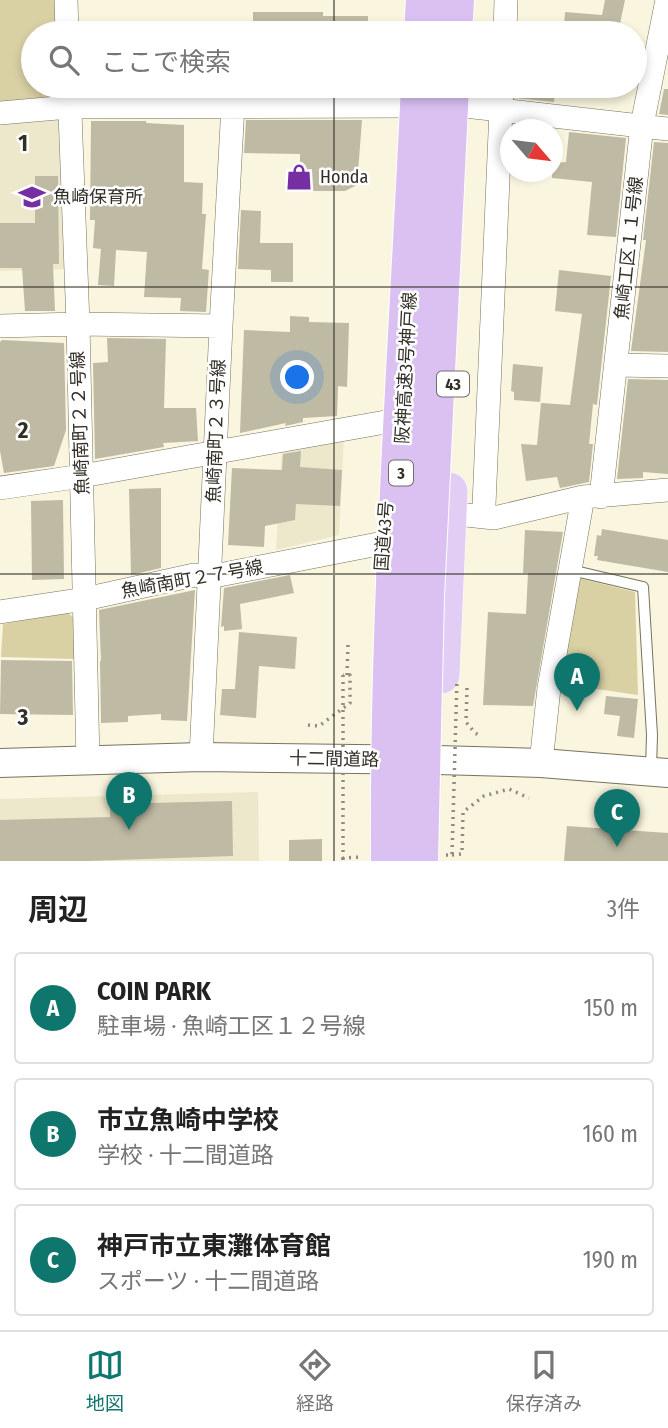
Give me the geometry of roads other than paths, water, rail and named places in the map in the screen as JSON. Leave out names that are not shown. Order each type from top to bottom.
[{"type":"highway","points":[[410,21],[411,0]]},
{"type":"highway","points":[[424,21],[425,0]]},
{"type":"highway","points":[[454,21],[455,0]]},
{"type":"highway","points":[[467,21],[468,0]]},
{"type":"highway","name":"国道43号","points":[[373,861],[375,666],[411,98]]},
{"type":"highway","name":"阪神高速3号神戸線","points":[[390,861],[389,786],[394,594],[411,98]]},
{"type":"highway","name":"阪神高速3号神戸線","points":[[419,861],[425,596],[460,98]]},
{"type":"highway","name":"43","points":[[449,857],[437,760],[460,98]]},
{"type":"street","points":[[66,0],[67,21]]},
{"type":"street","points":[[505,21],[506,0]]},
{"type":"street","name":"魚崎工区１１号線","points":[[541,764],[549,688],[571,570],[592,497],[617,365],[642,125],[667,0]]},
{"type":"street","points":[[0,113],[61,98]]},
{"type":"street","name":"魚崎南町２２号線","points":[[69,98],[78,324],[88,761]]},
{"type":"street","points":[[105,98],[233,105],[329,98]]},
{"type":"street","points":[[472,98],[501,110],[668,129]]},
{"type":"street","points":[[484,505],[502,98]]},
{"type":"street","name":"魚崎南町２３号線","points":[[201,757],[233,105]]},
{"type":"street","points":[[0,326],[221,326]]},
{"type":"street","points":[[617,365],[668,366]]},
{"type":"street","points":[[0,488],[82,477],[391,421]]},
{"type":"street","points":[[447,513],[494,518],[592,497],[668,490]]},
{"type":"street","name":"魚崎南町２７号線","points":[[0,612],[85,599],[194,575],[209,577],[383,543]]},
{"type":"street","name":"十二間道路","points":[[0,763],[201,757],[437,760],[659,773]]},
{"type":"lane","points":[[571,570],[643,587],[652,735],[659,773]]},
{"type":"place","name":"Honda","points":[[299,177]]},
{"type":"place","name":"魚崎保育所","points":[[32,197]]},
{"type":"place","name":"COIN PARK","points":[[577,711]]},
{"type":"place","name":"市立魚崎中学校","points":[[129,830]]},
{"type":"place","name":"神戸市立東灘体育館","points":[[617,847]]}]
